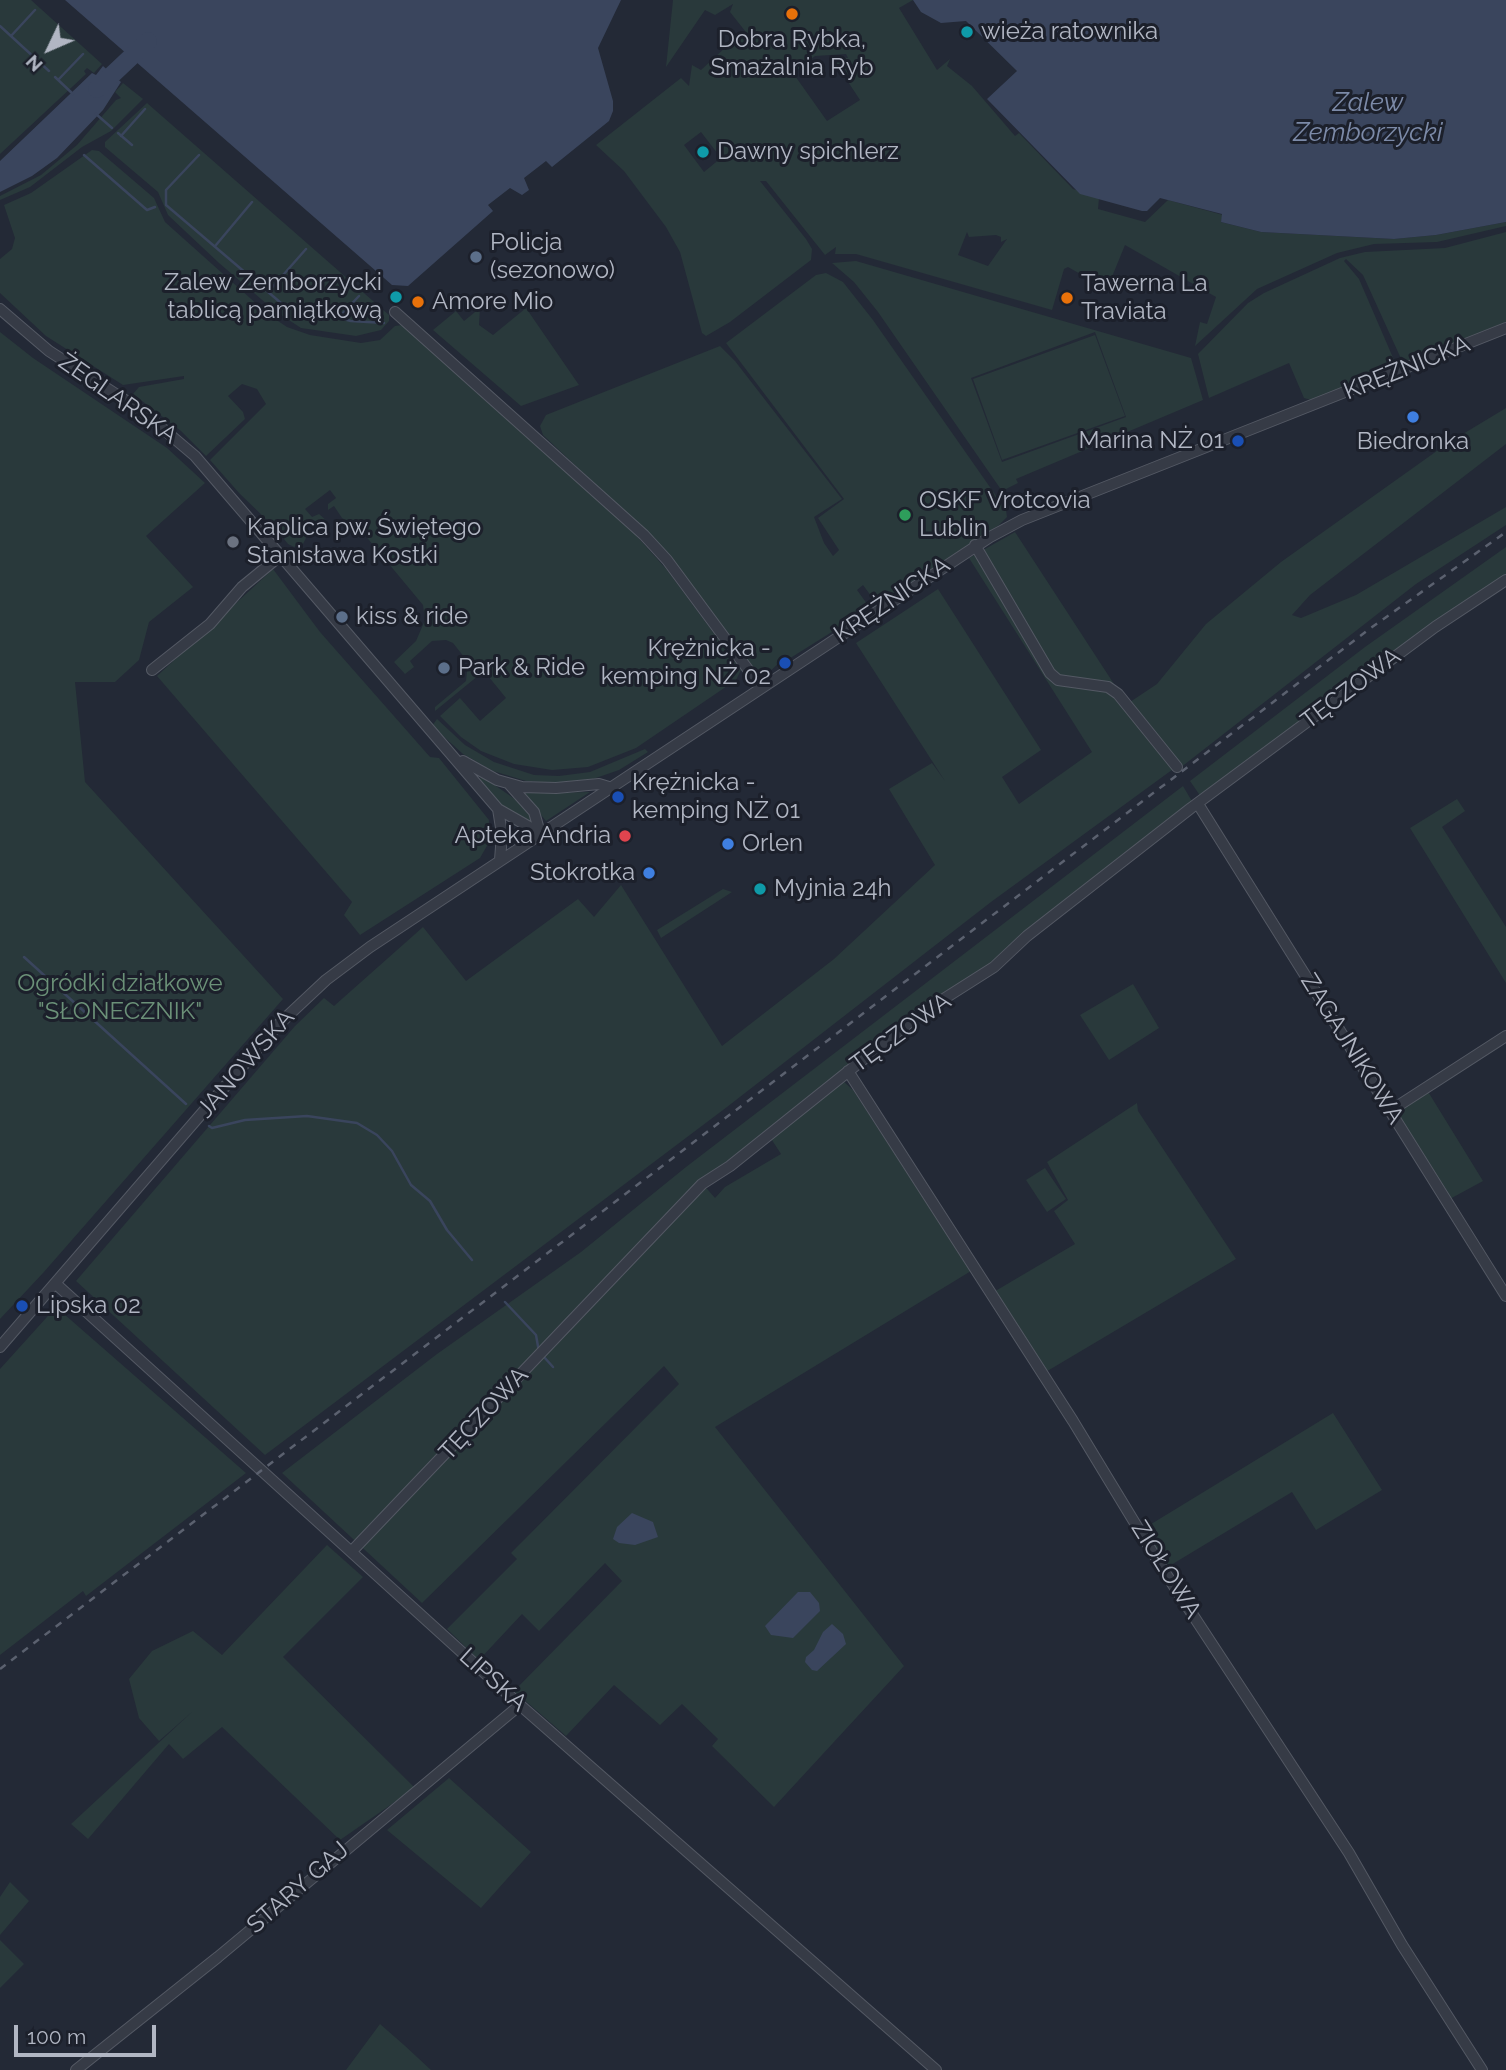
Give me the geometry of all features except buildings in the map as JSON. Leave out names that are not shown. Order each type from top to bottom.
[{"type":"street","name":"ŻEGLARSKA","points":[[0,309],[49,351],[130,402],[172,434],[202,463],[498,809],[540,833]]},
{"type":"street","points":[[395,312],[644,535],[761,687]]},
{"type":"street","name":"KRĘŻNICKA","points":[[540,833],[975,545],[1032,516],[1506,328]]},
{"type":"street","points":[[975,545],[1050,673],[1058,680],[1108,687],[1118,694],[1177,767]]},
{"type":"street","points":[[152,670],[209,624],[242,587],[281,555]]},
{"type":"street","name":"TĘCZOWA","points":[[352,1550],[702,1184],[730,1166],[920,1014],[994,967],[1027,936],[1409,645],[1506,580]]},
{"type":"street","name":"ŻEGLARSKA","points":[[449,750],[478,770],[509,784],[537,788],[599,784],[609,787]]},
{"type":"street","name":"ŻEGLARSKA","points":[[509,784],[534,812],[540,833]]},
{"type":"street","name":"ZAGAJNIKOWA","points":[[1198,804],[1506,1296]]},
{"type":"street","points":[[498,809],[502,834],[500,860]]},
{"type":"street","name":"JANOWSKA","points":[[0,1347],[297,1005],[364,951],[540,833]]},
{"type":"street","points":[[1390,1111],[1506,1036]]},
{"type":"street","name":"ZIOŁOWA","points":[[848,1071],[1073,1421],[1164,1571],[1349,1853],[1402,1945],[1482,2070]]},
{"type":"street","name":"LIPSKA","points":[[56,1284],[520,1705],[936,2070]]},
{"type":"street","name":"STARY GAJ","points":[[76,2070],[520,1705]]},
{"type":"green space","points":[[0,0],[31,0],[102,64],[94,73],[87,68],[84,71],[86,74],[0,154]]},
{"type":"green space","points":[[673,0],[913,0],[899,8],[937,70],[950,59],[947,66],[972,86],[1015,136],[1019,133],[1073,189],[1099,198],[1098,209],[1145,222],[1168,200],[1223,215],[1221,222],[1261,232],[1394,239],[1436,235],[1506,222],[1506,226],[1437,242],[1374,244],[1337,253],[1257,289],[1195,346],[1200,322],[1207,324],[1216,297],[1125,245],[1107,289],[1068,267],[1064,269],[1052,310],[856,254],[835,254],[836,247],[825,255],[766,181],[760,181],[806,239],[812,249],[811,260],[730,322],[706,336],[702,333],[680,252],[666,227],[624,171],[596,145],[681,78],[689,86],[692,65],[701,70],[740,34],[749,36],[730,12],[733,4],[715,15],[705,10],[666,67]],"holes":[[[846,54],[848,58],[831,56],[860,100],[827,121],[793,73],[815,56]],[[701,132],[721,158],[704,172],[684,145]],[[967,232],[969,237],[996,235],[1001,237],[1001,242],[1007,239],[988,266],[958,255]]]},
{"type":"green space","points":[[123,83],[143,99],[111,131],[82,147],[30,187],[0,200],[0,196],[41,175],[77,145],[116,100],[121,98],[115,92]]},
{"type":"green space","points":[[147,103],[389,315],[389,321],[381,330],[356,336],[301,328],[275,311],[168,215],[158,192],[105,147],[105,142]]},
{"type":"green space","points":[[92,150],[99,151],[154,198],[165,222],[269,315],[287,327],[310,335],[361,343],[380,340],[395,326],[402,325],[635,534],[667,570],[741,670],[736,680],[636,748],[588,767],[552,770],[514,764],[481,751],[461,737],[440,716],[460,698],[480,721],[506,698],[484,671],[435,711],[435,707],[466,681],[468,662],[453,643],[446,640],[432,641],[410,661],[414,667],[405,674],[394,662],[416,641],[425,620],[423,605],[359,528],[342,518],[334,506],[328,510],[328,504],[336,498],[330,490],[305,509],[312,517],[319,514],[327,521],[316,528],[309,521],[301,528],[307,536],[303,544],[294,547],[288,544],[284,539],[286,537],[270,519],[268,521],[240,494],[210,460],[266,404],[257,389],[242,384],[228,396],[243,412],[245,419],[206,456],[181,431],[133,394],[139,387],[184,379],[184,376],[123,385],[46,336],[0,293],[0,259],[12,249],[15,238],[4,205],[31,193]]},
{"type":"green space","points":[[1506,232],[1506,322],[1403,363],[1363,275],[1346,259],[1344,261],[1359,279],[1394,360],[1389,369],[1315,401],[1304,398],[1289,363],[1209,398],[1198,354],[1248,303],[1264,293],[1340,258],[1365,252],[1445,248]]},
{"type":"green space","points":[[856,261],[1191,358],[1203,400],[1016,479],[1018,483],[1002,491],[878,312],[854,282],[832,263]],"holes":[[[1095,332],[1126,417],[1002,462],[971,378]]]},
{"type":"green space","points":[[826,273],[843,282],[873,320],[1006,510],[1007,517],[999,525],[877,604],[863,585],[857,590],[870,608],[784,662],[782,660],[765,676],[759,675],[647,533],[543,435],[540,426],[546,415],[720,346],[735,361],[842,499],[814,517],[824,543],[833,556],[839,550],[818,518],[844,499],[726,343],[816,275]]},
{"type":"green space","points":[[480,308],[479,325],[493,335],[526,308],[579,385],[521,406],[433,330],[456,311],[464,321]]},
{"type":"green space","name":"Ogródki działkowe \"SŁONECZNIK\"","points":[[0,332],[33,358],[167,448],[205,483],[146,536],[193,587],[149,622],[139,660],[115,682],[75,682],[85,782],[283,999],[0,1319]]},
{"type":"green space","points":[[1095,335],[1125,416],[1002,460],[973,379]]},
{"type":"green space","points":[[1506,408],[1506,444],[1310,595],[1292,615],[1301,618],[1356,595],[1506,507],[1506,525],[1416,584],[1180,768],[1176,767],[991,902],[727,1107],[265,1455],[76,1281],[295,1026],[324,998],[334,1006],[423,927],[466,981],[578,899],[594,917],[621,885],[722,1046],[834,959],[935,865],[889,789],[932,763],[945,781],[856,643],[938,589],[1041,750],[1002,777],[1019,804],[1092,752],[969,558],[1015,532],[1127,704],[1157,684],[1206,624],[1281,562],[1448,443]]},
{"type":"green space","points":[[1506,547],[1506,576],[1201,797],[1190,781],[1365,647]]},
{"type":"green space","points":[[273,569],[320,632],[430,757],[439,758],[489,820],[488,844],[480,858],[360,935],[344,915],[352,902],[157,676]]},
{"type":"green space","points":[[437,719],[465,745],[494,762],[534,775],[559,776],[590,772],[645,749],[648,752],[619,770],[593,779],[569,784],[526,781],[493,771],[463,754],[432,726]]},
{"type":"green space","points":[[483,777],[522,804],[531,817],[530,825],[503,807],[479,779]]},
{"type":"green space","points":[[1183,786],[1193,803],[991,965],[701,1182],[715,1198],[725,1187],[781,1154],[770,1137],[843,1081],[853,1090],[971,1271],[715,1427],[904,1666],[774,1807],[712,1746],[718,1739],[682,1704],[660,1725],[614,1685],[566,1736],[514,1691],[622,1581],[605,1563],[539,1631],[522,1614],[479,1660],[447,1629],[517,1559],[511,1553],[679,1384],[664,1366],[422,1603],[282,1473],[437,1354],[581,1252],[686,1167]]},
{"type":"green space","points":[[519,788],[547,793],[590,792],[546,821]]},
{"type":"green space","points":[[1457,799],[1465,811],[1442,827],[1506,927],[1506,983],[1410,828]]},
{"type":"green space","points":[[723,889],[732,892],[661,938],[657,930]]},
{"type":"green space","points":[[1133,984],[1159,1028],[1109,1060],[1080,1015]]},
{"type":"green space","points":[[1427,1090],[1483,1181],[1448,1200],[1397,1117],[1399,1110]]},
{"type":"green space","points":[[1137,1103],[1138,1111],[1236,1259],[1044,1373],[992,1293],[1075,1244],[1054,1211],[1068,1200],[1047,1162]]},
{"type":"green space","points":[[1045,1168],[1066,1199],[1047,1212],[1026,1180]]},
{"type":"green space","points":[[56,1307],[246,1473],[86,1596],[83,1591],[0,1655],[0,1369]]},
{"type":"green space","points":[[1333,1413],[1382,1490],[1316,1530],[1292,1492],[1166,1568],[1143,1529]]},
{"type":"green space","points":[[327,1545],[363,1577],[283,1657],[415,1788],[340,1840],[222,1727],[183,1759],[169,1744],[88,1839],[71,1824],[193,1711],[159,1741],[139,1718],[129,1679],[152,1651],[193,1631],[222,1655]]},
{"type":"green space","points":[[449,1778],[531,1852],[481,1908],[387,1830]]},
{"type":"green space","points":[[10,1882],[29,1901],[0,1935],[0,1897]]},
{"type":"green space","points":[[0,1940],[24,1964],[0,1988]]},
{"type":"green space","points":[[380,2024],[404,2045],[431,2070],[346,2070]]},
{"type":"water","points":[[65,0],[621,0],[598,48],[613,101],[613,111],[609,121],[552,167],[546,161],[524,178],[529,190],[522,195],[510,188],[488,205],[493,211],[408,286],[392,285]]},
{"type":"water","name":"Zalew Zemborzycki","points":[[913,0],[1506,0],[1506,222],[1436,235],[1394,239],[1261,232],[1221,222],[1222,214],[1160,198],[1147,211],[1142,211],[1080,194],[987,99],[1017,71],[966,21],[941,23],[921,12]]},
{"type":"water","points":[[103,66],[121,82],[103,110],[57,158],[32,176],[0,192],[0,161],[92,73],[96,75]]},
{"type":"water","points":[[632,1513],[653,1522],[658,1537],[635,1545],[619,1543],[613,1539],[617,1527]]},
{"type":"water","points":[[798,1592],[810,1592],[819,1603],[820,1611],[793,1638],[771,1635],[765,1626]]},
{"type":"water","points":[[832,1624],[843,1634],[846,1644],[817,1671],[812,1670],[805,1662],[806,1657],[814,1650],[823,1632]]},
{"type":"waterway","points":[[11,36],[35,10]]},
{"type":"waterway","points":[[0,26],[49,71]]},
{"type":"waterway","points":[[97,89],[148,41]]},
{"type":"waterway","points":[[59,79],[83,54]]},
{"type":"waterway","points":[[55,77],[73,94]]},
{"type":"waterway","points":[[121,136],[145,109]]},
{"type":"waterway","points":[[96,114],[112,128]]},
{"type":"waterway","points":[[118,133],[132,145]]},
{"type":"waterway","points":[[84,155],[147,210],[155,207]]},
{"type":"waterway","points":[[199,155],[166,190],[166,205],[281,303],[351,321],[384,323]]},
{"type":"waterway","points":[[216,245],[252,202]]},
{"type":"waterway","points":[[269,291],[306,249]]},
{"type":"waterway","points":[[338,318],[359,296]]},
{"type":"waterway","points":[[24,957],[186,1104]]},
{"type":"waterway","points":[[209,1126],[212,1128],[245,1120],[307,1116],[357,1123],[377,1135],[392,1151],[411,1185],[430,1201],[447,1230],[472,1260]]},
{"type":"waterway","points":[[505,1302],[536,1335],[539,1352]]},
{"type":"waterway","points":[[544,1357],[553,1367]]},
{"type":"railway","points":[[0,1669],[1368,630],[1506,532]]},
{"type":"place","name":"Dobra Rybka, Smażalnia Ryb","points":[[792,14]]},
{"type":"place","name":"wieża ratownika","points":[[967,32]]},
{"type":"place","name":"Dawny spichlerz","points":[[703,152]]},
{"type":"place","name":"Policja (sezonowo)","points":[[476,257]]},
{"type":"place","name":"Zalew Zemborzycki tablicą pamiątkową","points":[[396,297]]},
{"type":"place","name":"Tawerna La Traviata","points":[[1067,298]]},
{"type":"place","name":"Amore Mio","points":[[418,302]]},
{"type":"place","name":"Biedronka","points":[[1413,417]]},
{"type":"place","name":"Marina NŻ 01","points":[[1238,441]]},
{"type":"place","name":"OSKF Vrotcovia Lublin","points":[[905,515]]},
{"type":"place","name":"Kaplica pw. Świętego Stanisława Kostki","points":[[233,542]]},
{"type":"place","name":"kiss & ride","points":[[342,617]]},
{"type":"place","name":"Krężnicka - kemping NŻ 02","points":[[785,663]]},
{"type":"place","name":"Park & Ride","points":[[444,668]]},
{"type":"place","name":"Krężnicka - kemping NŻ 01","points":[[618,797]]},
{"type":"place","name":"Apteka Andria","points":[[625,836]]},
{"type":"place","name":"Orlen","points":[[728,844]]},
{"type":"place","name":"Stokrotka","points":[[649,873]]},
{"type":"place","name":"Myjnia 24h","points":[[760,889]]},
{"type":"place","name":"Lipska 02","points":[[22,1306]]}]
